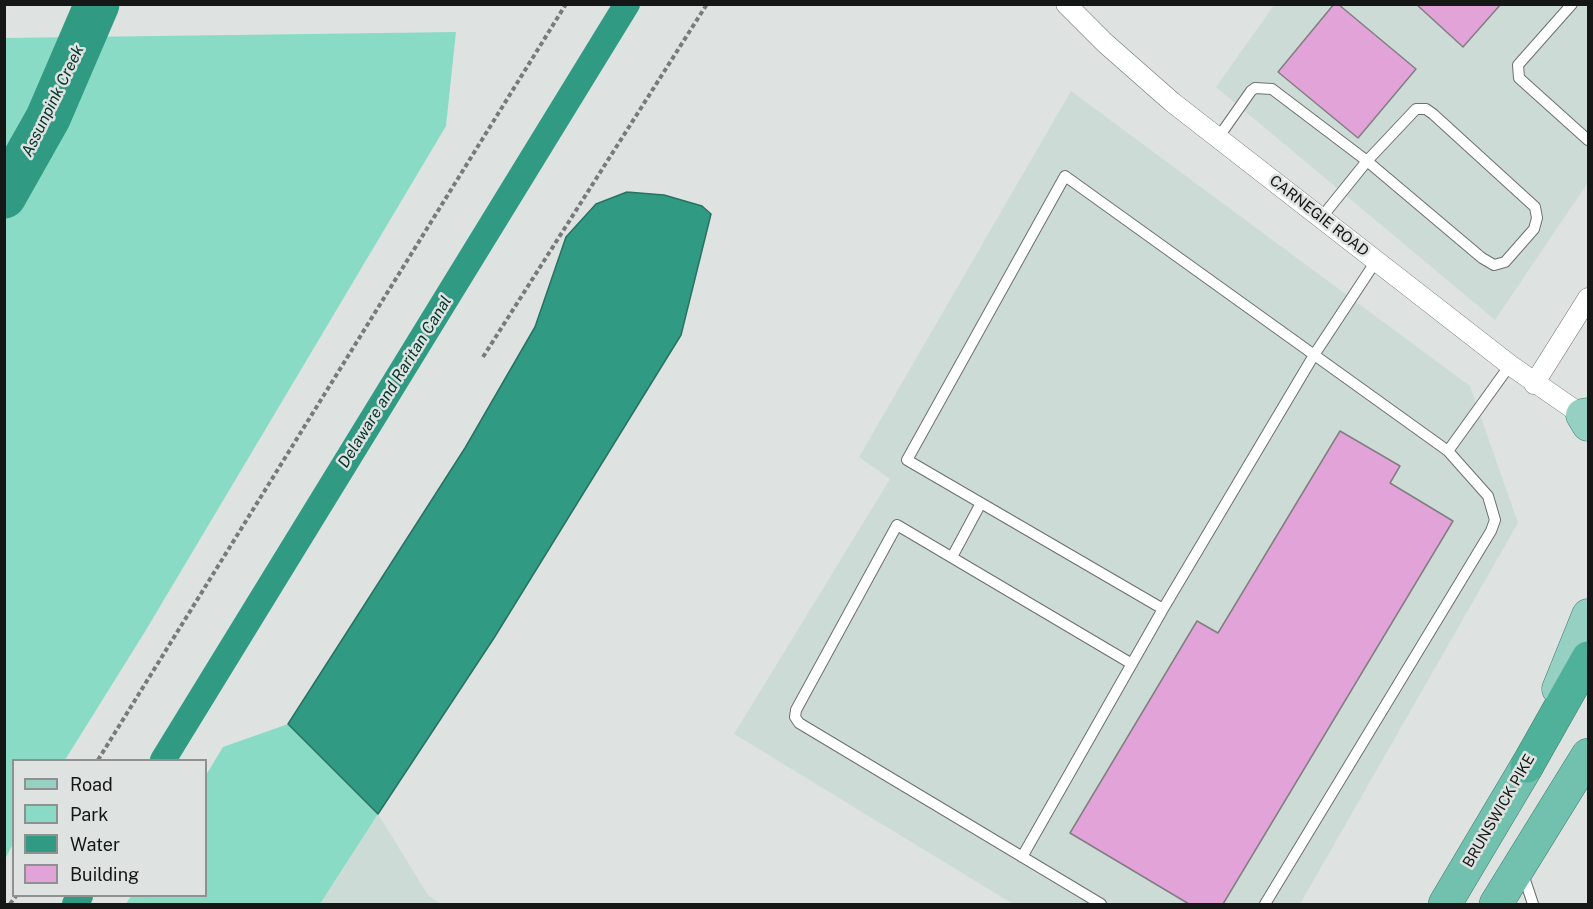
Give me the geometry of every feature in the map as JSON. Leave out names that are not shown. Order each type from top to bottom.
[{"type":"highway","points":[[1527,766],[1588,658]]},
{"type":"highway","points":[[1496,904],[1587,760]]},
{"type":"highway","name":"BRUNSWICK PIKE","points":[[1445,904],[1527,766]]},
{"type":"main road","name":"BRUNSWICK PIKE","points":[[1527,766],[1588,615]]},
{"type":"street","name":"CARNEGIE ROAD","points":[[1066,4],[1105,43],[1218,138],[1534,384],[1586,418]]},
{"type":"street","points":[[1534,384],[1588,298]]},
{"type":"lane","points":[[1572,4],[1518,65],[1519,78],[1588,140]]},
{"type":"lane","points":[[1218,138],[1255,87],[1272,88],[1367,161],[1494,266],[1505,262],[1534,229],[1537,218],[1535,207],[1426,109],[1416,108],[1367,161],[1321,218]]},
{"type":"lane","points":[[1163,609],[907,460],[1065,176],[1449,451],[1488,496],[1495,520],[1491,531],[1265,904]]},
{"type":"lane","points":[[1022,857],[1163,609],[1314,355],[1376,261]]},
{"type":"lane","points":[[1449,451],[1510,365]]},
{"type":"lane","points":[[952,557],[981,503]]},
{"type":"lane","points":[[1101,904],[799,723],[795,717],[796,710],[897,525],[1132,664]]},
{"type":"lane","points":[[1520,865],[1533,904]]},
{"type":"path","points":[[100,759],[566,4]]},
{"type":"path","points":[[483,357],[707,4]]},
{"type":"shaded area","points":[[1274,5],[1588,5],[1588,185],[1495,320],[1216,87]]},
{"type":"shaded area","points":[[1071,91],[1470,386],[1518,523],[1300,904],[1013,904],[734,734],[890,479],[859,457]]},
{"type":"shaded area","points":[[378,814],[428,895],[441,904],[320,904]]},
{"type":"green space","points":[[456,32],[446,126],[146,630],[66,759],[12,759],[12,846],[5,859],[5,38]]},
{"type":"green space","points":[[288,724],[378,814],[320,904],[126,904],[130,897],[207,897],[207,773],[223,747]]},
{"type":"water","points":[[627,192],[664,195],[702,206],[711,214],[681,335],[494,638],[378,814],[288,724],[465,448],[535,327],[566,237],[596,204]]},
{"type":"building","points":[[1334,4],[1338,4],[1416,69],[1358,138],[1278,72]]},
{"type":"building","points":[[1416,4],[1501,4],[1463,47]]},
{"type":"building","points":[[1340,431],[1400,466],[1390,483],[1453,521],[1223,904],[1189,904],[1070,833],[1197,621],[1218,633]]},
{"type":"waterway","name":"Assunpink Creek","points":[[4,196],[48,118],[97,4]]},
{"type":"waterway","name":"Delaware and Raritan Canal","points":[[164,759],[627,4]]},
{"type":"waterway","name":"Delaware and Raritan Canal","points":[[75,904],[79,897]]}]
